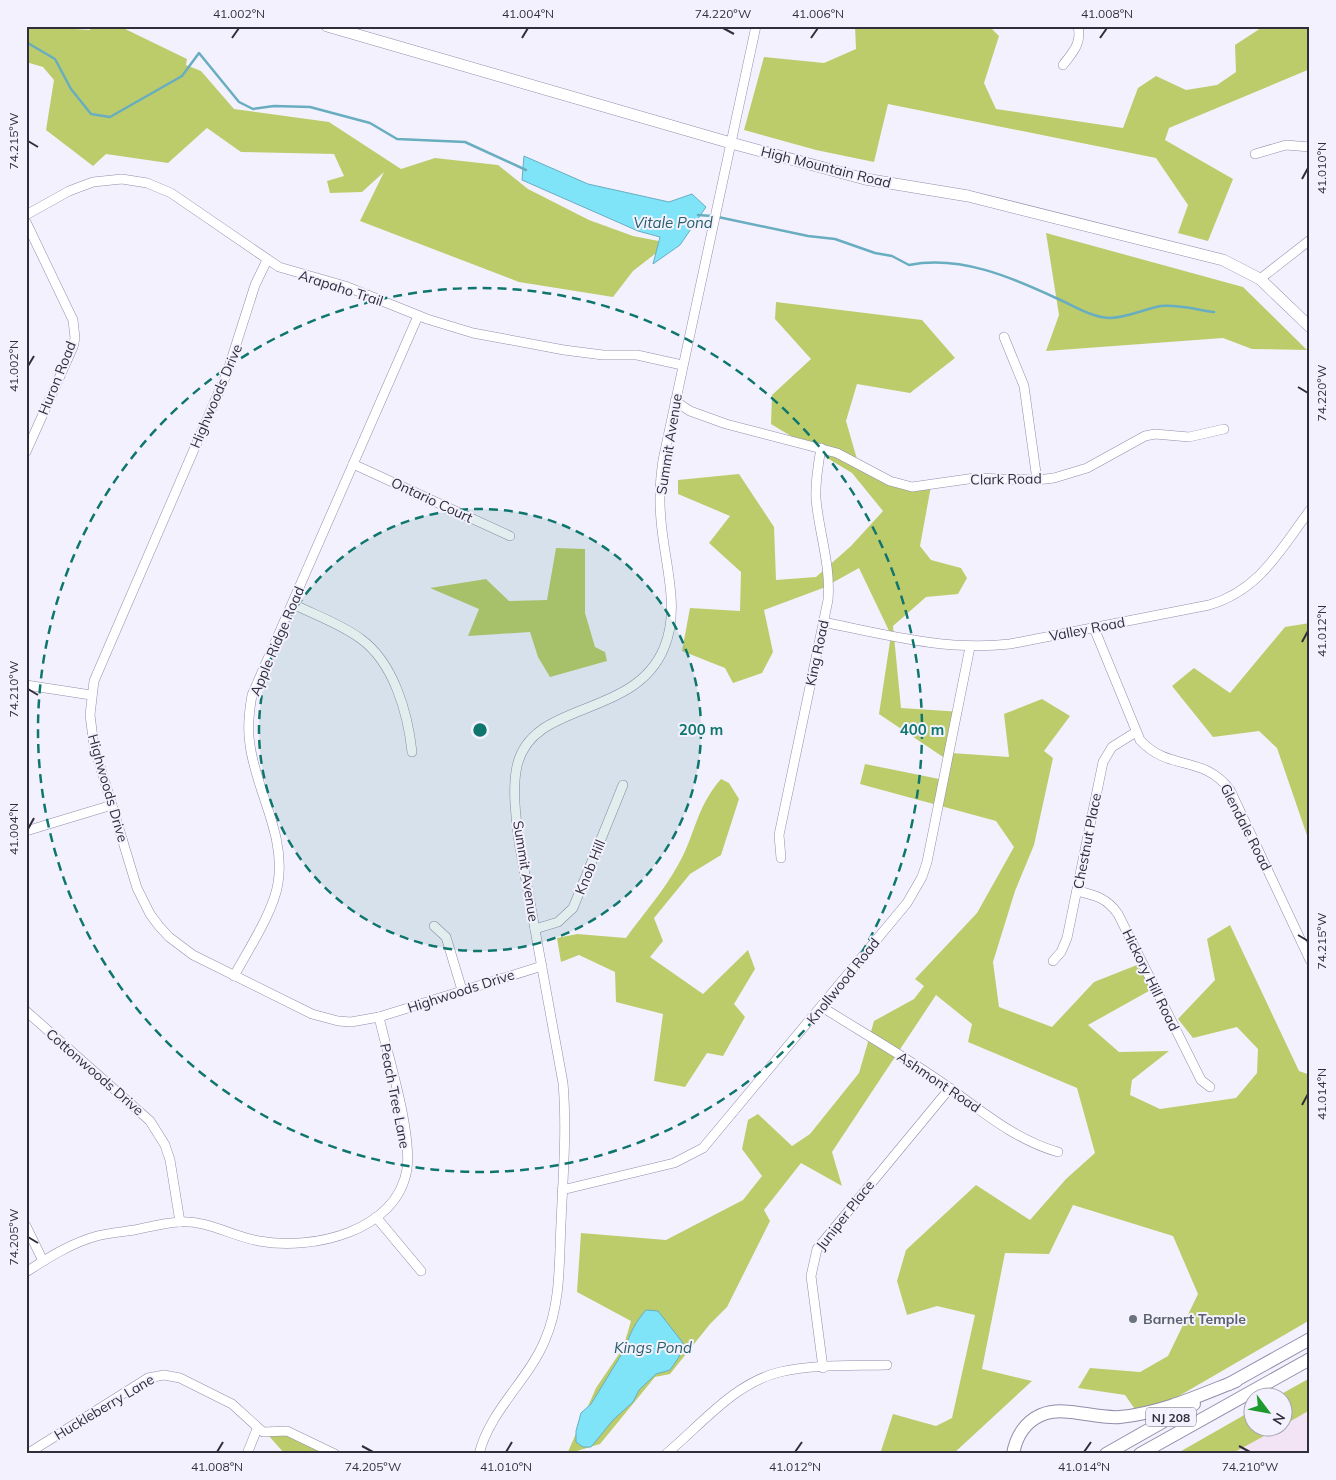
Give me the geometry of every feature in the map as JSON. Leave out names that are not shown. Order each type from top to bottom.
[{"type":"highway","name":"NJ 208","points":[[1106,1454],[1292,1350],[1310,1338]]},
{"type":"highway","name":"NJ 208","points":[[1258,1388],[1310,1359]]},
{"type":"highway","points":[[1013,1454],[1017,1439],[1026,1426],[1033,1420],[1049,1413],[1066,1412],[1100,1417],[1139,1414],[1172,1406],[1236,1381]]},
{"type":"highway","name":"NJ 208","points":[[1140,1454],[1244,1396]]},
{"type":"highway","points":[[1153,1454],[1244,1396]]},
{"type":"main road","name":"High Mountain Road","points":[[327,26],[731,143],[865,179],[968,196],[1223,260],[1260,279],[1310,327]]},
{"type":"street","name":"Summit Avenue","points":[[479,1454],[495,1417],[538,1355],[552,1321],[557,1292],[565,1123],[563,1083],[518,832],[515,776],[517,765],[526,745],[541,729],[636,685],[656,663],[669,633],[672,608],[659,499],[663,460],[756,26]]},
{"type":"street","points":[[1063,65],[1077,47],[1080,36],[1078,26]]},
{"type":"street","points":[[1256,154],[1286,145],[1310,147]]},
{"type":"street","name":"Arapaho Trail","points":[[26,215],[69,191],[93,182],[135,180],[171,193],[267,260],[294,272],[372,295],[418,316],[473,333],[564,350],[603,355],[637,355],[682,365]]},
{"type":"street","name":"Huron Road","points":[[26,222],[73,320],[75,338],[73,347],[26,452]]},
{"type":"street","points":[[1260,279],[1310,240]]},
{"type":"street","name":"Highwoods Drive","points":[[267,260],[255,285],[227,373],[100,664],[92,696],[90,715],[92,738],[137,888],[150,914],[180,947],[234,976],[325,1019],[351,1022],[379,1017],[542,966]]},
{"type":"street","name":"Apple Ridge Road","points":[[234,976],[270,909],[280,871],[278,845],[253,761],[248,728],[257,680],[293,604],[418,316]]},
{"type":"street","points":[[1004,337],[1024,386],[1037,480]]},
{"type":"street","name":"Clark Road","points":[[675,401],[690,411],[726,424],[777,439],[821,448],[852,460],[890,481],[912,487],[989,477],[1037,480],[1054,478],[1087,468],[1145,436],[1156,434],[1189,438],[1224,429]]},
{"type":"street","name":"King Road","points":[[781,858],[779,835],[829,585],[816,499],[816,482],[821,448]]},
{"type":"street","name":"Ontario Court","points":[[353,464],[510,536]]},
{"type":"street","name":"Valley Road","points":[[823,622],[923,643],[970,647],[1010,644],[1209,605],[1235,596],[1265,572],[1310,510]]},
{"type":"street","points":[[293,604],[351,632],[362,639],[380,658],[393,681],[410,731],[412,752]]},
{"type":"street","name":"Glendale Road","points":[[1094,628],[1136,732],[1147,748],[1175,762],[1206,768],[1223,781],[1247,824],[1310,960]]},
{"type":"street","name":"Knollwood Road","points":[[562,1190],[674,1164],[703,1148],[907,903],[922,877],[928,856],[970,647]]},
{"type":"street","points":[[26,685],[92,696]]},
{"type":"street","name":"Chestnut Place","points":[[1053,962],[1061,952],[1067,938],[1103,762],[1112,746],[1136,732]]},
{"type":"street","name":"Knob Hill","points":[[535,929],[558,922],[573,908],[622,785]]},
{"type":"street","points":[[26,831],[112,805]]},
{"type":"street","name":"Hickory Hill Road","points":[[1077,891],[1099,896],[1113,906],[1201,1080],[1210,1087]]},
{"type":"street","points":[[434,926],[446,937],[462,990]]},
{"type":"street","name":"Ashmont Road","points":[[822,1007],[950,1088],[1009,1131],[1041,1147],[1058,1152]]},
{"type":"street","name":"Cottonwoods Drive","points":[[26,1011],[150,1121],[165,1145],[170,1160],[180,1222]]},
{"type":"street","name":"Peach Tree Lane","points":[[26,1272],[64,1249],[95,1237],[180,1222],[207,1224],[257,1241],[289,1244],[336,1236],[376,1217],[393,1201],[400,1190],[405,1179],[408,1158],[403,1123],[379,1017]]},
{"type":"street","name":"Juniper Place","points":[[823,1368],[811,1276],[817,1249],[950,1088]]},
{"type":"street","points":[[376,1217],[421,1271]]},
{"type":"street","points":[[26,1226],[43,1261]]},
{"type":"street","points":[[666,1454],[724,1402],[757,1382],[780,1372],[887,1365]]},
{"type":"street","name":"Huckleberry Lane","points":[[27,1454],[148,1378],[164,1375],[180,1378],[232,1404],[248,1416],[257,1429]]},
{"type":"street","points":[[247,1454],[257,1429],[269,1434],[287,1432],[335,1454]]},
{"type":"shaded area","points":[[1310,1410],[1310,1454],[1231,1454],[1260,1438],[1294,1438],[1294,1419]]},
{"type":"green space","points":[[26,26],[90,30],[91,26],[119,26],[187,59],[186,65],[201,71],[234,109],[329,122],[401,169],[435,158],[498,165],[528,189],[589,220],[633,236],[669,243],[633,271],[613,297],[519,282],[360,221],[384,172],[362,192],[330,193],[327,181],[344,176],[334,154],[241,152],[207,128],[168,163],[106,154],[93,166],[46,130],[54,80],[43,67],[26,62]]},
{"type":"green space","points":[[855,26],[989,26],[999,36],[984,83],[996,109],[1123,128],[1138,88],[1156,76],[1186,90],[1217,85],[1236,72],[1235,45],[1264,26],[1310,26],[1310,69],[1169,128],[1165,140],[1233,179],[1208,241],[1178,233],[1188,205],[1156,158],[888,104],[874,162],[816,150],[744,130],[764,57],[824,63],[856,49]]},
{"type":"green space","points":[[1046,233],[1243,287],[1307,350],[1252,349],[1223,338],[1046,351],[1059,315]]},
{"type":"green space","points":[[776,302],[922,320],[955,358],[910,393],[857,384],[846,421],[857,459],[888,481],[931,486],[920,546],[931,560],[961,568],[967,578],[958,594],[926,597],[893,626],[901,708],[962,712],[951,753],[1009,757],[1004,714],[1042,699],[1070,716],[1044,751],[1053,758],[1034,845],[1015,891],[993,962],[999,1007],[1052,1027],[1094,982],[1147,961],[1156,987],[1088,1025],[1119,1052],[1169,1051],[1132,1080],[1130,1095],[1160,1109],[1236,1098],[1257,1073],[1258,1049],[1237,1027],[1193,1038],[1178,1019],[1215,980],[1207,939],[1230,925],[1299,1071],[1310,1075],[1310,1320],[1141,1418],[1125,1395],[1078,1388],[1090,1368],[1140,1372],[1168,1356],[1198,1294],[1173,1236],[1073,1205],[1049,1254],[1005,1253],[982,1369],[1032,1381],[953,1454],[880,1454],[893,1414],[936,1426],[952,1418],[975,1315],[937,1306],[907,1315],[897,1281],[906,1250],[976,1185],[1030,1220],[1066,1179],[1095,1153],[1077,1088],[968,1042],[972,1024],[936,995],[832,1152],[842,1186],[801,1163],[764,1210],[770,1221],[727,1307],[710,1324],[670,1374],[655,1377],[600,1444],[567,1454],[596,1388],[623,1348],[631,1321],[577,1292],[581,1233],[666,1240],[743,1200],[762,1176],[742,1149],[748,1120],[758,1114],[792,1146],[810,1134],[859,1073],[874,1021],[914,999],[924,986],[915,979],[977,913],[1014,847],[996,821],[860,784],[865,764],[944,780],[949,761],[879,714],[891,635],[859,568],[823,588],[764,610],[773,652],[762,673],[733,683],[725,668],[682,651],[690,608],[740,611],[741,572],[709,543],[730,516],[678,494],[678,480],[739,474],[774,527],[776,580],[816,577],[851,546],[883,511],[852,473],[771,424],[772,395],[811,359],[775,319]]},
{"type":"green space","points":[[556,548],[585,549],[585,613],[595,647],[605,652],[607,661],[550,677],[538,657],[530,632],[468,636],[479,609],[430,588],[486,579],[509,601],[547,600]]},
{"type":"green space","points":[[1310,623],[1310,734],[1307,748],[1310,755],[1310,844],[1277,748],[1259,731],[1213,737],[1172,686],[1194,668],[1230,693],[1285,627]]},
{"type":"green space","points":[[721,779],[729,783],[739,799],[721,855],[690,874],[654,918],[663,941],[650,957],[703,994],[748,950],[755,969],[734,1004],[745,1017],[723,1056],[707,1053],[685,1087],[654,1081],[663,1014],[616,1002],[615,972],[579,955],[561,962],[557,938],[577,934],[626,938],[672,875],[684,854],[706,801]]},
{"type":"green space","points":[[1310,1378],[1310,1410],[1294,1419],[1294,1388],[1292,1388]]},
{"type":"green space","points":[[1244,1415],[1244,1438],[1261,1438],[1231,1454],[1176,1454]]},
{"type":"green space","points":[[285,1429],[340,1454],[285,1454],[268,1435]]},
{"type":"water","name":"Vitale Pond","points":[[524,156],[588,184],[669,202],[692,194],[706,207],[680,245],[653,264],[660,237],[638,231],[522,180]]},
{"type":"water","name":"Kings Pond","points":[[646,1310],[658,1311],[683,1343],[679,1357],[670,1370],[656,1374],[639,1390],[633,1402],[613,1420],[591,1447],[583,1447],[576,1442],[576,1431],[581,1413],[591,1404],[626,1347],[634,1327]]},
{"type":"waterway","points":[[26,42],[55,59],[71,89],[91,114],[110,117],[182,76],[199,53],[239,102],[253,109],[274,106],[310,107],[370,123],[397,139],[465,142],[526,170]]},
{"type":"waterway","points":[[698,215],[712,216]]},
{"type":"waterway","points":[[718,217],[808,236],[835,239],[875,253],[892,256],[909,265],[947,263],[985,270],[1102,317],[1122,317],[1161,306],[1181,306],[1214,312]]},
{"type":"place","name":"Barnert Temple","points":[[1133,1319]]}]
